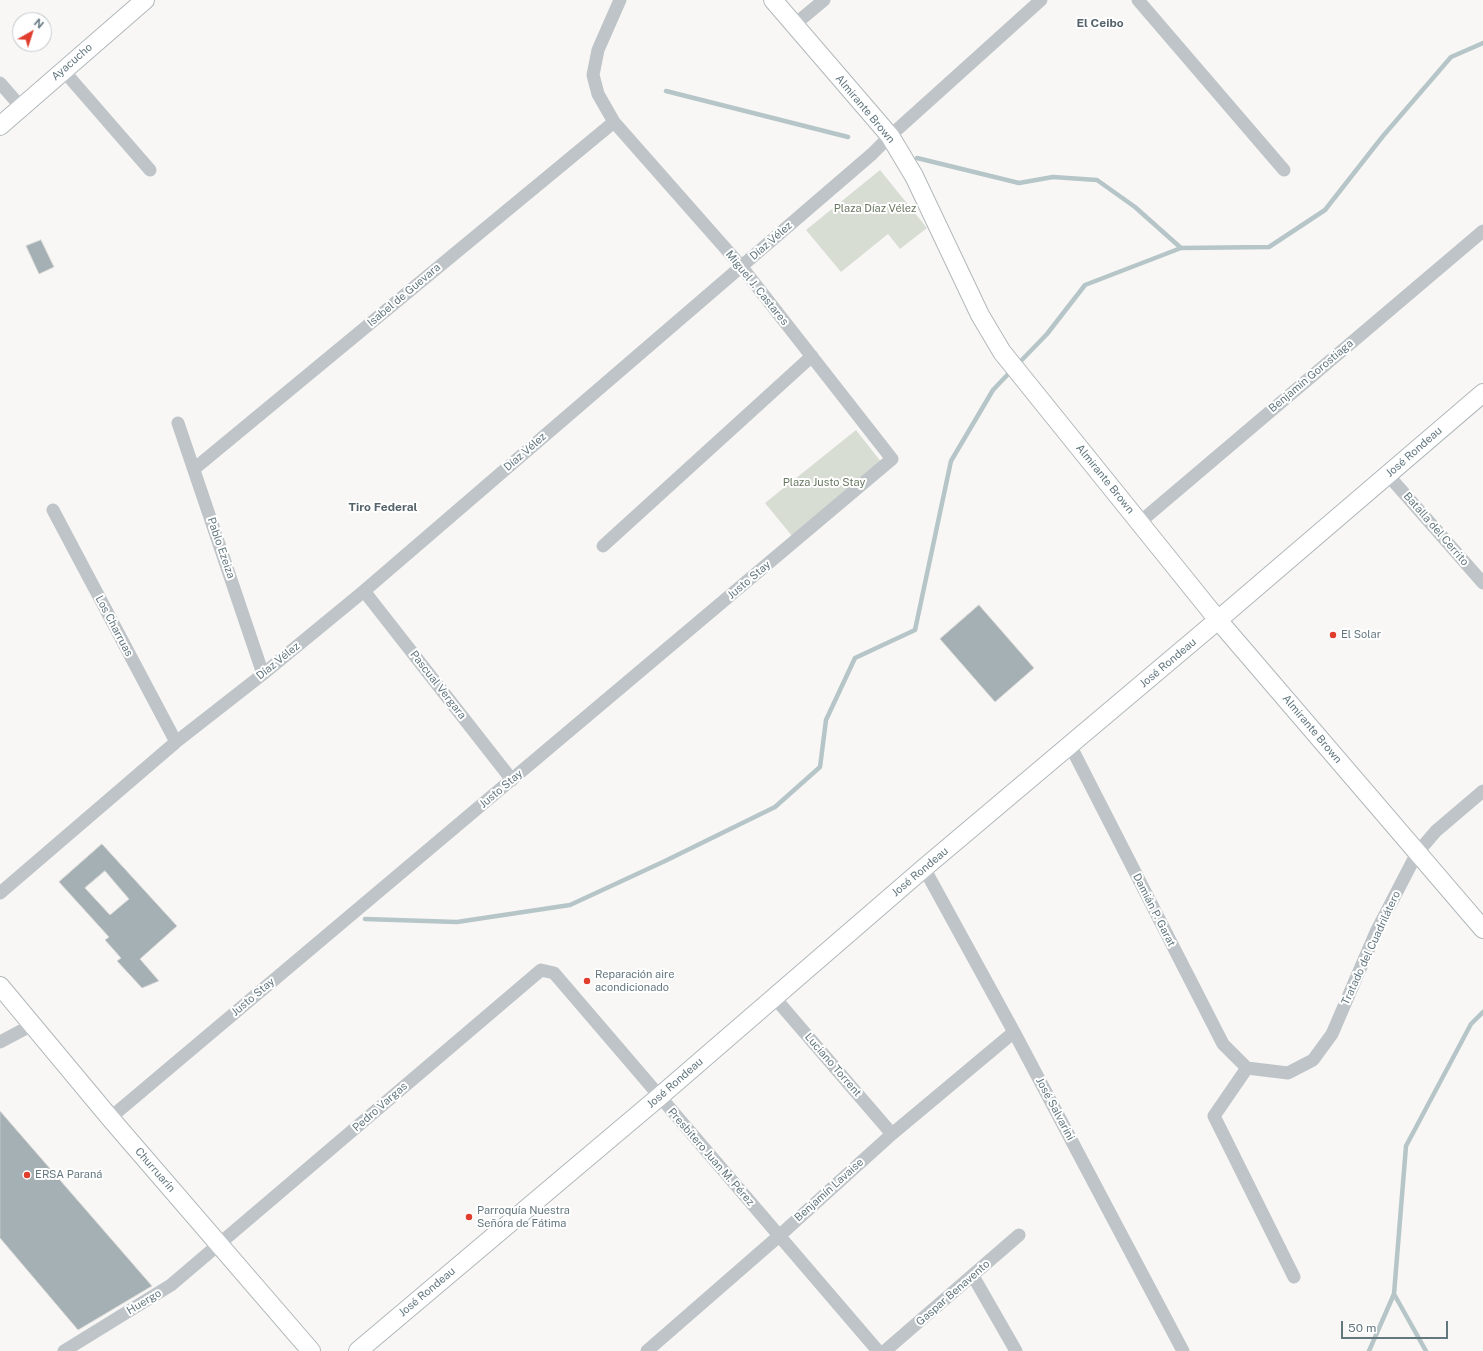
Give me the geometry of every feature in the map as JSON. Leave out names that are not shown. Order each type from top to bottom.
[{"type":"street","name":"Ayacucho","points":[[0,126],[145,0]]},
{"type":"street","name":"Miguel J. Castares","points":[[620,0],[598,50],[593,75],[598,94],[614,122],[741,266],[892,459]]},
{"type":"street","name":"Almirante Brown","points":[[773,0],[890,136],[914,176],[980,315],[1002,352],[1218,620],[1483,929]]},
{"type":"street","points":[[794,25],[824,0]]},
{"type":"street","name":"Díaz Vélez","points":[[0,893],[176,742],[263,674],[364,591],[872,154],[1041,0]]},
{"type":"street","points":[[1138,0],[1284,170]]},
{"type":"street","points":[[63,70],[150,170]]},
{"type":"street","points":[[0,83],[21,107]]},
{"type":"street","name":"Isabel de Guevara","points":[[194,469],[614,122]]},
{"type":"street","name":"Benjamín Gorostiaga","points":[[1140,522],[1483,231]]},
{"type":"street","points":[[603,546],[812,356]]},
{"type":"street","name":"José Rondeau","points":[[358,1351],[1483,393]]},
{"type":"street","name":"Pablo Ezeiza","points":[[178,423],[263,674]]},
{"type":"street","name":"Justo Stay","points":[[110,1118],[892,459]]},
{"type":"street","name":"Batalla del Cerrito","points":[[1388,475],[1483,583]]},
{"type":"street","name":"Los Charruas","points":[[53,510],[176,742]]},
{"type":"street","name":"Pascual Vergara","points":[[364,591],[512,780]]},
{"type":"street","name":"Damián P. Garat","points":[[1070,745],[1223,1044],[1247,1068]]},
{"type":"street","name":"Tratado del Cuadrilátero","points":[[1247,1068],[1288,1073],[1313,1060],[1332,1034],[1376,932],[1417,853],[1436,831],[1483,791]]},
{"type":"street","name":"José Salvarini","points":[[924,868],[1014,1032],[1184,1351]]},
{"type":"street","name":"Presbítero Juan M. Pérez","points":[[540,970],[554,973],[878,1351]]},
{"type":"street","name":"Pedro Vargas","points":[[219,1245],[540,970]]},
{"type":"street","name":"Churruarín","points":[[0,986],[110,1118],[311,1351]]},
{"type":"street","name":"Luciano Torrent","points":[[774,997],[892,1134]]},
{"type":"street","points":[[0,1042],[32,1025]]},
{"type":"street","name":"Benjamín Lavaise","points":[[647,1351],[779,1236],[892,1134],[1014,1032]]},
{"type":"street","points":[[1247,1068],[1214,1116],[1294,1277]]},
{"type":"street","name":"Gaspar Benavento","points":[[885,1351],[1019,1235]]},
{"type":"street","name":"Huergo","points":[[64,1351],[171,1285],[219,1245]]},
{"type":"street","points":[[973,1276],[1016,1351]]},
{"type":"green space","name":"Plaza Díaz Vélez","points":[[880,170],[927,228],[900,249],[888,234],[841,272],[806,230]]},
{"type":"green space","name":"Plaza Justo Stay","points":[[856,430],[882,463],[792,536],[765,503]]},
{"type":"building","points":[[41,240],[54,267],[39,274],[26,246]]},
{"type":"building","points":[[979,605],[1034,668],[995,702],[940,639]]},
{"type":"building","points":[[102,844],[177,926],[140,959],[159,981],[142,988],[117,961],[121,958],[105,940],[109,937],[59,882]],"holes":[[[105,871],[129,899],[110,915],[85,888]]]},
{"type":"building","name":"ERSA Paraná","points":[[0,1111],[152,1286],[78,1330],[0,1238]]},
{"type":"waterway","points":[[1017,365],[1047,334],[1085,285],[1181,248],[1269,247],[1325,210],[1383,136],[1451,57],[1483,43]]},
{"type":"waterway","points":[[666,91],[848,137]]},
{"type":"waterway","points":[[917,158],[1019,183],[1053,177],[1097,180],[1135,207],[1181,248]]},
{"type":"waterway","points":[[365,919],[457,922],[570,905],[665,861],[775,807],[820,767],[826,720],[855,658],[915,630],[951,461],[993,390],[1012,370]]},
{"type":"waterway","points":[[1426,1351],[1394,1294],[1406,1146],[1471,1024],[1483,1012]]},
{"type":"waterway","points":[[1369,1351],[1394,1294]]},
{"type":"place","name":"El Solar","points":[[1333,635]]},
{"type":"place","name":"Reparación aire acondicionado","points":[[587,981]]},
{"type":"place","name":"ERSA Paraná","points":[[27,1175]]},
{"type":"place","name":"Parroquía Nuestra Señora de Fátima","points":[[469,1217]]},
{"type":"district","name":"El Ceibo","points":[[1100,23]]},
{"type":"district","name":"Tiro Federal","points":[[383,507]]}]
